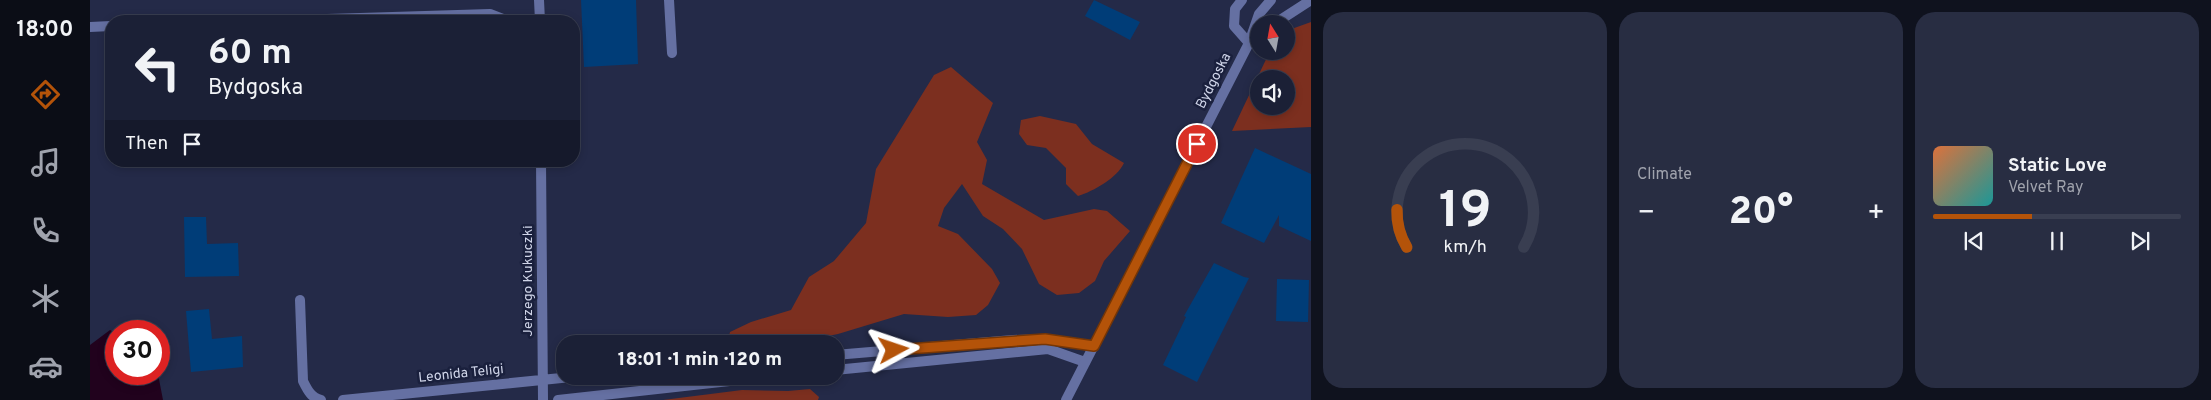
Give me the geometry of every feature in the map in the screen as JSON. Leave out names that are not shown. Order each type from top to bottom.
[{"type":"street","points":[[539,0],[540,15]]},
{"type":"street","points":[[669,0],[672,53]]},
{"type":"street","points":[[1242,0],[1235,10],[1234,26],[1249,43]]},
{"type":"street","name":"Bydgoska","points":[[1066,400],[1249,43],[1258,14],[1271,0]]},
{"type":"street","points":[[1288,15],[1311,0]]},
{"type":"street","points":[[457,15],[493,15]]},
{"type":"street","points":[[90,26],[105,26]]},
{"type":"street","name":"Jerzego Kukuczki","points":[[541,167],[542,380],[544,400]]},
{"type":"street","points":[[300,300],[303,380],[307,390],[316,399],[321,400]]},
{"type":"street","points":[[844,354],[1013,340],[1045,339],[1094,346]]},
{"type":"street","points":[[844,369],[1048,349],[1085,362]]},
{"type":"street","name":"Leonida Teligi","points":[[343,400],[556,379]]},
{"type":"street","points":[[558,400],[694,385]]},
{"type":"shaded area","points":[[1311,22],[1311,127],[1232,131],[1250,93],[1250,115],[1295,115],[1295,70],[1261,70],[1266,60],[1295,60],[1295,28]]},
{"type":"shaded area","points":[[951,67],[993,103],[977,142],[987,160],[982,184],[1044,220],[1094,209],[1107,211],[1130,231],[1104,261],[1095,281],[1079,293],[1057,295],[1039,284],[1022,249],[1003,229],[983,216],[962,184],[944,208],[938,226],[958,234],[992,269],[1000,283],[988,305],[976,315],[948,317],[904,314],[833,335],[729,335],[730,332],[751,322],[791,310],[809,277],[834,261],[866,223],[876,169],[934,75]]},
{"type":"shaded area","points":[[1040,116],[1076,124],[1092,144],[1124,163],[1121,169],[1104,183],[1078,196],[1066,184],[1066,168],[1046,148],[1027,145],[1019,134],[1021,120]]},
{"type":"shaded area","points":[[105,334],[105,385],[160,385],[163,400],[90,400],[90,345]]},
{"type":"shaded area","points":[[810,389],[819,397],[818,400],[663,400],[742,390],[788,391]]},
{"type":"building","points":[[581,0],[636,0],[638,64],[584,67]]},
{"type":"building","points":[[1094,0],[1140,22],[1130,40],[1085,16]]},
{"type":"building","points":[[1255,148],[1311,174],[1311,241],[1279,226],[1279,215],[1264,243],[1221,223]]},
{"type":"building","points":[[184,217],[206,217],[207,244],[238,243],[239,276],[185,277]]},
{"type":"building","points":[[1214,263],[1249,278],[1197,382],[1163,365],[1186,317],[1184,316]]},
{"type":"building","points":[[1277,279],[1309,280],[1308,322],[1276,321]]},
{"type":"building","points":[[209,309],[212,339],[242,336],[243,367],[191,372],[186,311]]},
{"type":"route","points":[[894,350],[1045,339],[1094,346],[1197,144]]}]
